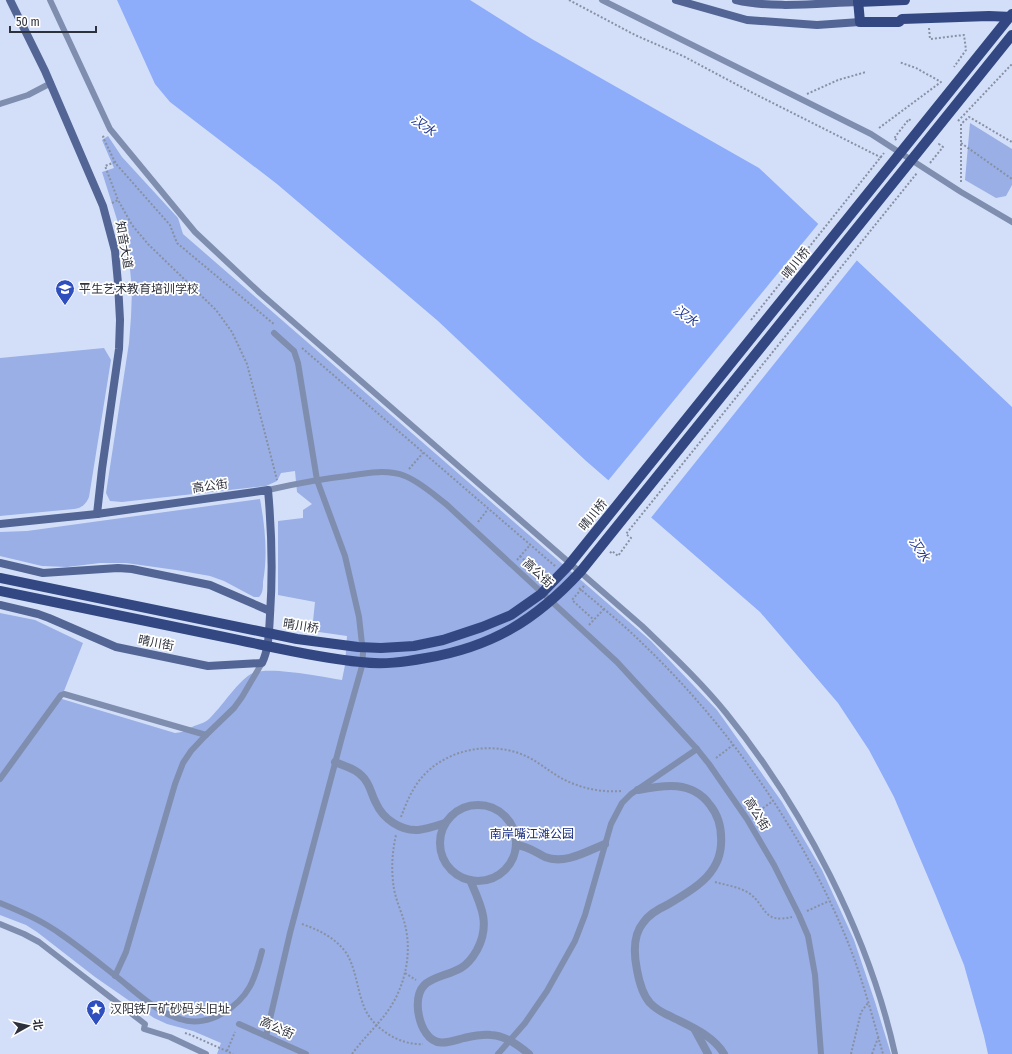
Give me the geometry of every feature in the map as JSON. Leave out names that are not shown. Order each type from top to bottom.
[{"type":"main road","name":"知音大道","points":[[10,0],[51,83],[103,206],[115,251],[120,320],[116,378],[97,514]]},
{"type":"main road","points":[[676,0],[747,20],[817,25],[860,22],[899,22],[902,19],[989,16],[1012,17]]},
{"type":"main road","points":[[736,0],[748,3],[780,5],[905,0]]},
{"type":"main road","points":[[858,1],[860,22]]},
{"type":"main road","name":"晴川桥","points":[[0,578],[297,639],[358,647],[381,648],[414,646],[464,634],[511,615],[541,594],[568,566],[1012,14]]},
{"type":"main road","points":[[0,591],[295,651],[361,662],[402,662],[447,655],[486,643],[509,631],[546,606],[563,592],[581,571],[1012,35]]},
{"type":"main road","points":[[977,79],[1012,45]]},
{"type":"main road","points":[[262,663],[266,649],[270,611],[273,552],[268,490]]},
{"type":"main road","name":"高公街","points":[[0,524],[97,514],[268,490]]},
{"type":"main road","points":[[0,563],[42,573],[118,568],[132,569],[210,585],[270,611]]},
{"type":"main road","name":"晴川街","points":[[0,606],[38,614],[116,647],[208,666],[262,663]]},
{"type":"street","points":[[335,762],[357,771],[364,777],[370,787],[378,809],[388,820],[398,825],[419,830],[445,823]]},
{"type":"street","points":[[638,790],[662,786],[683,786],[695,791],[708,802],[714,810],[718,820],[721,840],[718,860],[705,879],[690,892],[655,911],[642,923],[636,942],[636,969],[640,983],[649,1002],[655,1008],[713,1040],[724,1054]]},
{"type":"street","points":[[481,805],[489,806],[504,815],[510,821],[515,833],[516,845],[509,866],[498,876],[484,881],[470,880],[456,875],[451,870],[443,858],[440,837],[445,823],[454,813],[464,807],[481,805]]},
{"type":"street","points":[[516,845],[529,848],[547,858],[563,860],[605,844]]},
{"type":"street","points":[[470,880],[484,915],[484,928],[481,941],[474,955],[463,966],[433,978],[424,985],[418,1000],[419,1016],[425,1033],[434,1041],[442,1044],[472,1036],[498,1036],[510,1040],[528,1054]]},
{"type":"street","points":[[695,1030],[708,1054]]},
{"type":"lane","points":[[50,0],[110,129],[196,232],[260,293],[642,626],[690,673],[726,713],[786,799],[826,868],[855,928],[872,974],[895,1054]]},
{"type":"lane","points":[[602,0],[871,134],[961,192],[1012,222]]},
{"type":"lane","points":[[0,104],[28,95],[51,83]]},
{"type":"lane","points":[[266,1036],[293,921],[362,666],[362,646],[359,617],[345,556],[316,480],[298,363],[294,351],[274,333]]},
{"type":"lane","name":"高公街","points":[[268,490],[316,480],[368,473],[392,473],[406,477],[429,491],[446,504],[617,662],[709,764],[747,819],[774,865],[808,936],[815,975],[821,1054]]},
{"type":"lane","points":[[115,976],[126,952],[182,763],[206,735],[234,708],[262,663]]},
{"type":"lane","points":[[0,779],[57,699],[62,695],[206,735]]},
{"type":"lane","points":[[498,1054],[525,1023],[547,991],[575,941],[585,915],[605,844],[615,815],[622,803],[638,790],[697,749]]},
{"type":"lane","points":[[0,903],[26,913],[45,924],[146,1000],[180,1020],[207,1020],[218,1017],[226,1012],[242,998],[253,982],[262,951]]},
{"type":"lane","points":[[0,924],[39,942],[146,1024],[144,1029],[170,1037],[206,1054]]},
{"type":"lane","name":"高公街","points":[[238,1026],[266,1036],[306,1054]]},
{"type":"path","points":[[569,0],[635,35],[683,56],[746,90],[884,159]]},
{"type":"path","points":[[930,39],[964,35],[966,50]]},
{"type":"path","points":[[871,134],[941,82],[916,68],[899,62]]},
{"type":"path","points":[[956,123],[1012,64]]},
{"type":"path","points":[[799,97],[838,80],[866,72]]},
{"type":"path","points":[[961,192],[960,124],[969,117],[1012,142]]},
{"type":"path","points":[[928,166],[943,147],[939,144],[943,139]]},
{"type":"path","points":[[961,143],[1012,179]]},
{"type":"path","points":[[115,162],[104,166],[118,200],[132,224],[148,244],[216,310],[232,332],[248,364],[278,488]]},
{"type":"path","points":[[612,551],[618,556],[631,538],[626,534],[920,169]]},
{"type":"path","points":[[912,173],[919,177]]},
{"type":"path","points":[[103,206],[118,200]]},
{"type":"path","points":[[403,468],[408,470],[423,453]]},
{"type":"path","points":[[276,478],[284,477]]},
{"type":"path","points":[[476,524],[488,509]]},
{"type":"path","points":[[520,556],[530,545]]},
{"type":"path","points":[[594,620],[604,609]]},
{"type":"path","points":[[584,620],[589,626]]},
{"type":"path","points":[[722,753],[733,745]]},
{"type":"path","points":[[352,1054],[392,1006],[402,985],[408,947],[405,922],[394,890],[393,852],[398,825],[406,804],[413,790],[427,772],[446,759],[470,750],[498,748],[517,752],[528,757],[565,780],[590,789],[603,792],[638,790]]},
{"type":"path","points":[[753,815],[774,801]]},
{"type":"path","points":[[705,879],[747,892],[767,914],[772,917],[783,919],[799,915]]},
{"type":"path","points":[[804,906],[807,912],[829,901]]},
{"type":"path","points":[[293,921],[324,933],[338,944],[346,954],[354,971],[363,1006],[376,1024],[386,1034],[397,1040],[411,1044],[429,1044],[434,1041]]},
{"type":"path","points":[[405,973],[424,985]]},
{"type":"path","points":[[851,1054],[860,1012],[868,1003]]},
{"type":"path","points":[[227,1051],[238,1026]]},
{"type":"path","points":[[872,1054],[878,1037]]},
{"type":"green space","points":[[970,123],[1012,149],[1012,185],[1006,196],[996,198],[965,180]]},
{"type":"green space","name":"南岸嘴江滩公园","points":[[108,136],[122,157],[178,218],[183,234],[651,641],[717,710],[782,802],[822,870],[854,940],[891,1054],[217,1054],[221,1043],[193,1031],[167,1024],[154,1018],[95,977],[37,932],[26,925],[0,915],[0,613],[35,620],[83,643],[62,699],[175,733],[184,731],[209,719],[242,681],[253,673],[261,671],[284,671],[342,680],[345,665],[347,636],[312,631],[315,602],[278,595],[278,521],[303,518],[303,510],[312,504],[297,492],[295,471],[281,473],[277,481],[266,486],[122,502],[110,501],[106,493],[129,343],[132,290],[130,269],[125,245],[102,172],[114,168],[102,140]]},
{"type":"green space","points":[[104,348],[111,360],[87,502],[81,507],[74,509],[0,516],[0,358]]},
{"type":"green space","points":[[260,499],[266,551],[263,588],[259,597],[254,597],[224,581],[210,576],[176,570],[126,563],[100,563],[67,567],[42,566],[0,556],[0,532],[27,531]]},
{"type":"water","name":"汉水","points":[[117,0],[470,0],[532,39],[759,168],[1012,407],[1012,1054],[988,1054],[964,965],[894,797],[869,750],[838,703],[760,612],[585,460],[438,321],[277,184],[170,102],[155,84]]},
{"type":"pier","points":[[819,223],[858,259],[650,519],[607,482]]},
{"type":"place","name":"平生艺术教育培训学校","points":[[65,306]]},
{"type":"place","name":"汉阳铁厂矿砂码头旧址","points":[[96,1026]]}]
